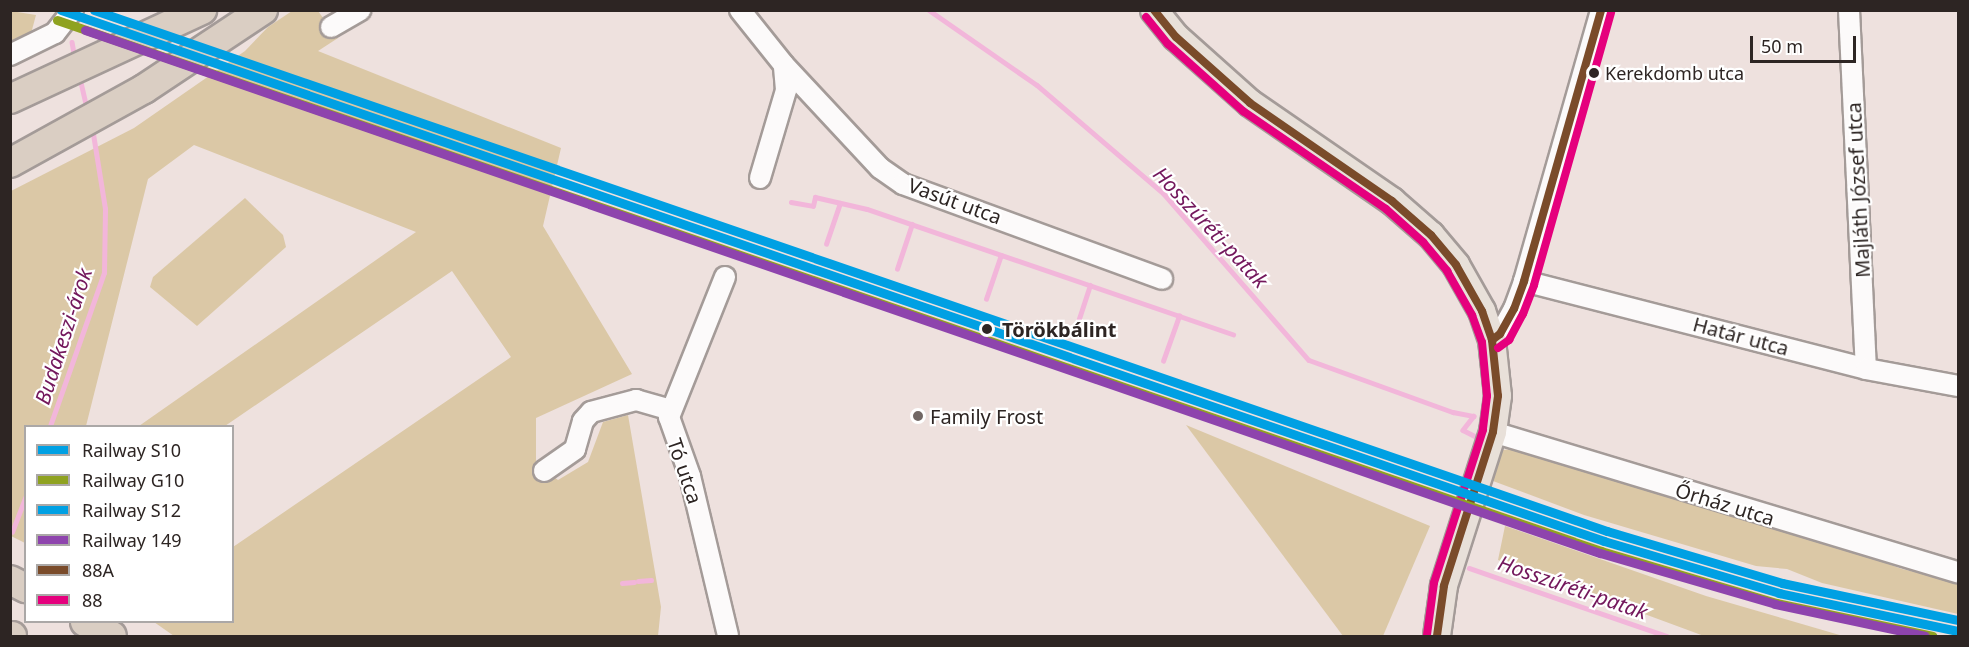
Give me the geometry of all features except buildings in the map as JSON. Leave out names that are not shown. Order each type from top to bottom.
[{"type":"highway","points":[[10,99],[77,71],[202,10]]},
{"type":"highway","points":[[10,163],[88,122],[263,10]]},
{"type":"highway","points":[[10,580],[24,587]]},
{"type":"highway","points":[[89,623],[112,636]]},
{"type":"main road","points":[[1154,10],[1176,37],[1250,104],[1392,201],[1431,235],[1470,287],[1492,340],[1498,396],[1493,432],[1444,586],[1437,636]]},
{"type":"street","points":[[10,55],[55,33],[73,10]]},
{"type":"street","points":[[332,27],[360,10]]},
{"type":"street","name":"Vasút utca","points":[[740,10],[784,65],[880,168],[903,184],[1162,279]]},
{"type":"street","points":[[1492,340],[1500,334],[1514,309],[1524,280],[1601,10]]},
{"type":"street","name":"Majláth József utca","points":[[1849,10],[1866,369]]},
{"type":"street","points":[[760,178],[786,90],[784,65]]},
{"type":"street","name":"Tó utca","points":[[726,277],[670,410],[669,427],[690,476],[728,636]]},
{"type":"street","name":"Határ utca","points":[[1524,280],[1866,369],[1959,386]]},
{"type":"street","points":[[544,471],[575,449],[583,421],[591,412],[636,400],[670,410]]},
{"type":"street","name":"Őrház utca","points":[[1493,432],[1930,566],[1959,572]]},
{"type":"shaded area","points":[[11,11],[36,15],[29,41],[11,50]]},
{"type":"shaded area","points":[[292,11],[318,11],[338,38],[318,51],[561,148],[543,226],[632,374],[536,418],[536,464],[558,480],[588,462],[603,422],[628,415],[661,607],[658,636],[174,636],[155,623],[234,623],[234,546],[511,357],[452,271],[226,425],[140,425],[416,232],[194,145],[148,179],[86,425],[24,425],[24,542],[11,536],[11,191],[134,128],[245,51],[268,27]]},
{"type":"shaded area","points":[[245,198],[283,235],[286,247],[197,326],[150,287],[153,277]]},
{"type":"shaded area","points":[[1186,425],[1430,526],[1383,636],[1343,636]]},
{"type":"shaded area","points":[[1520,448],[1780,525],[1902,569],[1958,582],[1958,614],[1822,583],[1787,569],[1756,566],[1584,515],[1493,481],[1503,450]]},
{"type":"shaded area","points":[[1505,526],[1706,596],[1843,636],[1704,636],[1498,560]]},
{"type":"waterway","name":"Hosszúréti-patak","points":[[929,10],[1037,85],[1164,194],[1309,360],[1453,412],[1474,416],[1463,430],[1483,440]]},
{"type":"waterway","points":[[72,42],[75,59]]},
{"type":"waterway","points":[[80,78],[87,108]]},
{"type":"waterway","name":"Budakeszi-árok","points":[[50,425],[104,273],[105,209],[92,128]]},
{"type":"waterway","points":[[791,202],[813,206],[815,197],[867,209],[1233,334]]},
{"type":"waterway","points":[[826,244],[840,203]]},
{"type":"waterway","points":[[897,269],[912,224]]},
{"type":"waterway","points":[[986,299],[1001,255]]},
{"type":"waterway","points":[[1075,331],[1090,285]]},
{"type":"waterway","points":[[1163,361],[1179,316]]},
{"type":"waterway","name":"Budakeszi-árok","points":[[12,532],[24,500]]},
{"type":"waterway","name":"Hosszúréti-patak","points":[[1469,568],[1667,636]]},
{"type":"waterway","points":[[638,581],[651,580]]},
{"type":"waterway","points":[[622,583],[634,582]]},
{"type":"rail line","name":"S10","points":[[61,10],[1604,541],[1779,593],[1958,631]]},
{"type":"rail line","name":"S12","points":[[94,10],[1607,531],[1782,583],[1958,620]]},
{"type":"rail line","name":"G10","points":[[57,20],[1601,551],[1776,603],[1933,636]]},
{"type":"rail line","name":"149","points":[[85,30],[1600,553],[1775,604],[1925,636]]},
{"type":"transit line","name":"88A","points":[[1154,10],[1176,37],[1250,103],[1392,201],[1431,235],[1456,265],[1482,311],[1492,340],[1498,396],[1493,432],[1444,586],[1437,636]]},
{"type":"transit line","name":"88A","points":[[1492,340],[1500,334],[1514,309],[1524,281],[1601,10]]},
{"type":"transit line","name":"88","points":[[1498,348],[1509,340],[1523,314],[1534,285],[1611,13]]},
{"type":"transit line","name":"88","points":[[1146,17],[1168,44],[1243,111],[1386,209],[1423,242],[1447,271],[1472,315],[1482,342],[1487,396],[1483,430],[1434,583],[1427,635]]},
{"type":"place","name":"Kerekdomb utca","points":[[1594,73]]},
{"type":"place","name":"Törökbálint","points":[[987,329]]},
{"type":"place","name":"Family Frost","points":[[918,416]]}]
